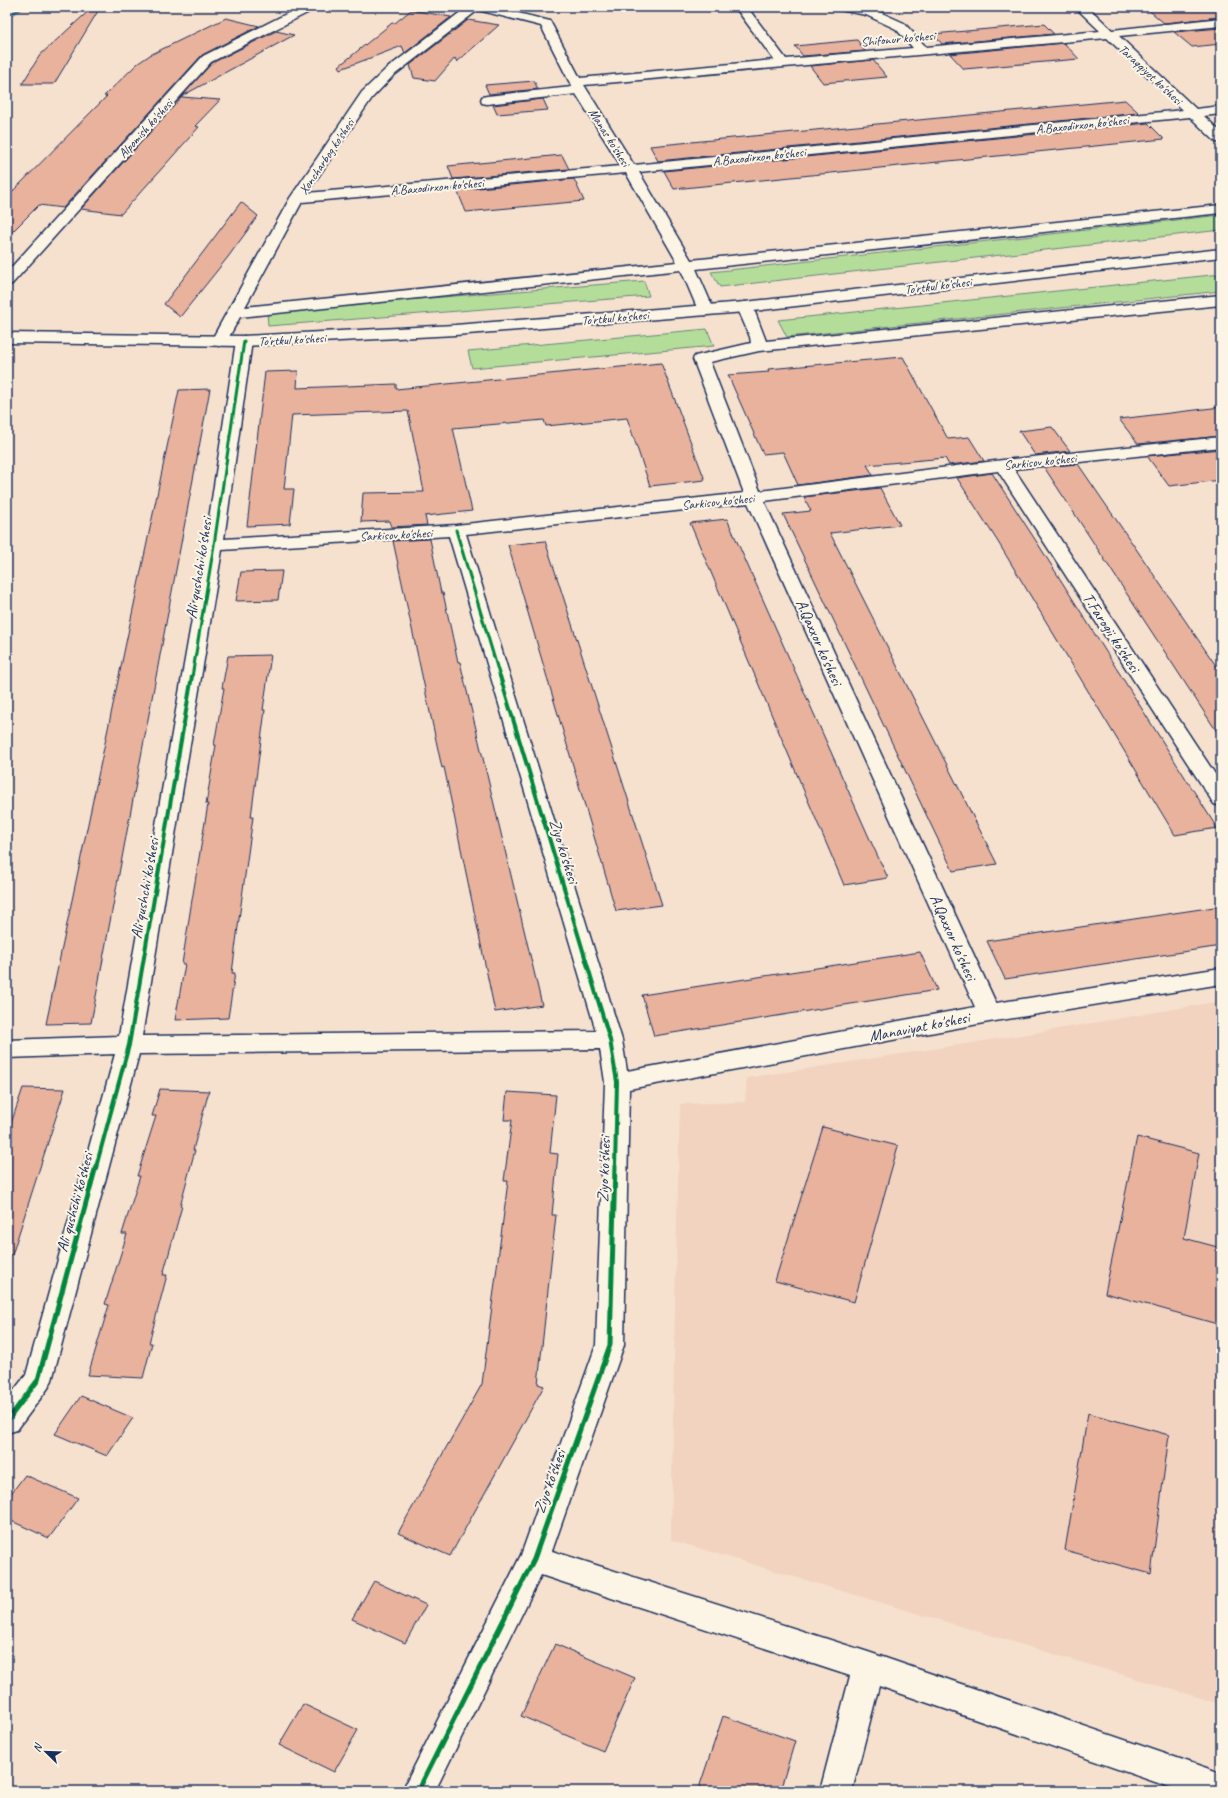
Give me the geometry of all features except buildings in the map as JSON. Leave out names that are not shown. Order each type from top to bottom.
[{"type":"street","name":"Alpomish ko'shesi","points":[[7,281],[207,59],[309,7]]},
{"type":"street","name":"Xoncharbog ko'shesi","points":[[219,341],[297,198],[367,95],[405,60],[475,7]]},
{"type":"street","name":"Manas ko'shesi","points":[[480,7],[546,24],[579,86],[687,266],[706,310]]},
{"type":"street","points":[[518,17],[535,7]]},
{"type":"street","points":[[741,7],[782,63]]},
{"type":"street","points":[[844,7],[869,12],[900,26],[922,50]]},
{"type":"street","name":"Taraqqiyot ko'shesi","points":[[1082,7],[1108,34],[1221,139]]},
{"type":"street","name":"Shifonur ko'shesi","points":[[487,100],[579,86],[782,63],[1108,34],[1221,22]]},
{"type":"street","name":"A.Baxodirxon ko'shesi","points":[[297,198],[630,169],[1221,110]]},
{"type":"street","points":[[234,313],[1221,209]]},
{"type":"street","name":"To'rtkul ko'shesi","points":[[7,338],[244,341],[455,330],[745,307],[1221,253]]},
{"type":"street","points":[[745,307],[758,337],[759,346],[1221,300]]},
{"type":"street","name":"Ali qushchi ko'shesi","points":[[7,1420],[38,1380],[129,1045],[214,545],[244,341]]},
{"type":"street","name":"A.Qaxxor ko'shesi","points":[[759,346],[701,359],[754,497],[989,1013]]},
{"type":"street","name":"Sarkisov ko'shesi","points":[[214,545],[456,530],[754,497],[1003,465],[1221,442]]},
{"type":"street","name":"T.Farogii ko'shesi","points":[[1003,465],[1221,799]]},
{"type":"street","name":"Ziyo ko'shesi","points":[[418,1791],[534,1559],[610,1345],[617,1082],[610,1040],[456,530]]},
{"type":"street","name":"Manaviyat ko'shesi","points":[[617,1082],[989,1013],[1221,976]]},
{"type":"street","points":[[7,1050],[129,1045],[610,1040]]},
{"type":"street","points":[[534,1559],[868,1667],[1221,1789]]},
{"type":"street","points":[[836,1791],[868,1667]]},
{"type":"shaded area","points":[[1221,1001],[1221,1704],[671,1540],[680,1104],[745,1102],[747,1078],[1040,1032]]},
{"type":"green space","points":[[1221,215],[1221,230],[720,287],[711,272]]},
{"type":"green space","points":[[1221,274],[1221,291],[787,337],[778,320]]},
{"type":"green space","points":[[644,281],[649,296],[268,326],[267,311]]},
{"type":"green space","points":[[707,329],[714,346],[472,368],[468,351]]},
{"type":"waterway","points":[[7,17],[25,7]]},
{"type":"cycle path","points":[[7,1421],[38,1380],[129,1045],[214,545],[244,341]]},
{"type":"cycle path","points":[[418,1791],[534,1559],[610,1345],[617,1082],[610,1040],[456,530]]}]
